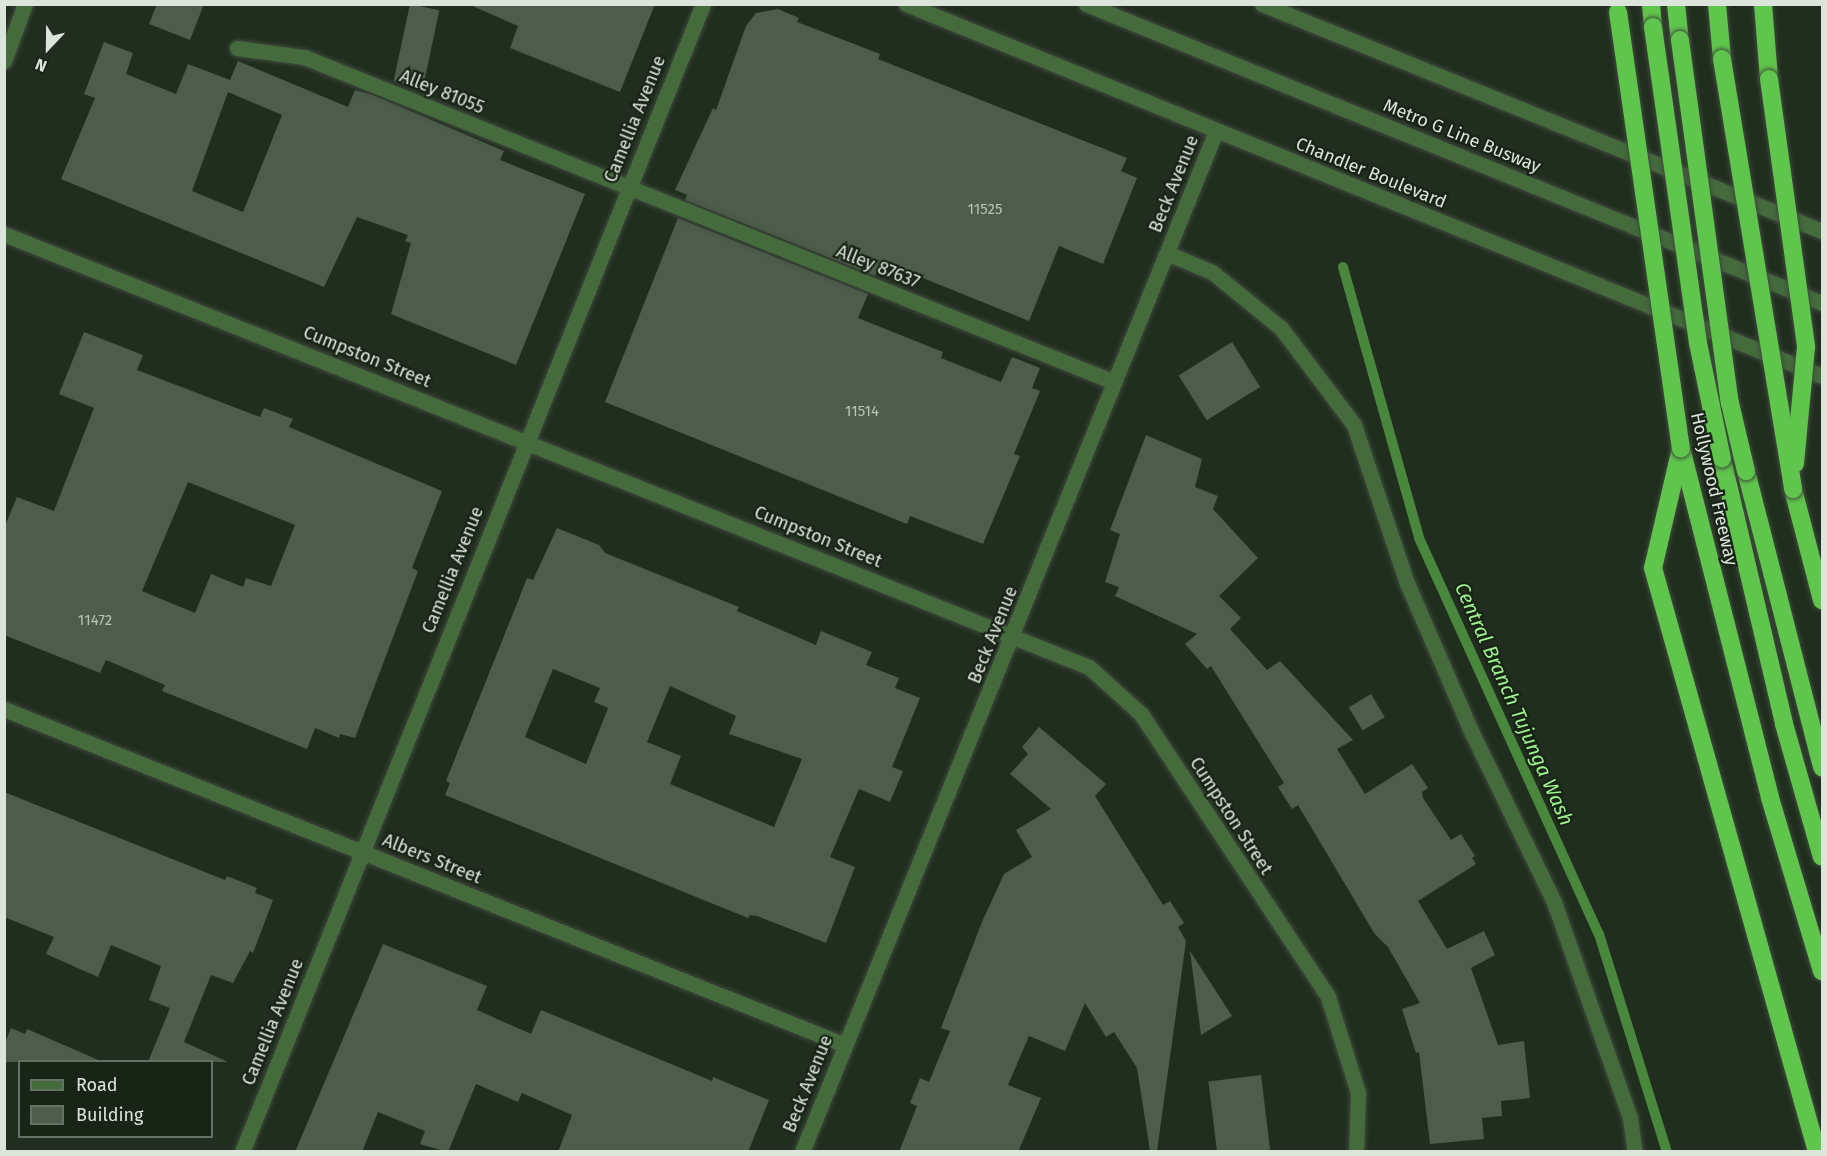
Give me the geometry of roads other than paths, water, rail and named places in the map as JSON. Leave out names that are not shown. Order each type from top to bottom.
[{"type":"highway","points":[[1652,4],[1653,27],[1698,343],[1722,459],[1784,724],[1822,857]]},
{"type":"highway","points":[[1676,4],[1725,368],[1746,471],[1822,767]]},
{"type":"highway","points":[[1717,4],[1722,59],[1793,489],[1822,600]]},
{"type":"highway","points":[[1763,4],[1769,79],[1806,347],[1793,489]]},
{"type":"highway","name":"Hollywood Freeway","points":[[1618,8],[1681,448],[1764,776],[1822,971]]},
{"type":"highway","points":[[1681,448],[1653,568],[1817,1152]]},
{"type":"street","points":[[4,61],[25,4]]},
{"type":"street","name":"Camellia Avenue","points":[[242,1152],[703,4]]},
{"type":"street","name":"Chandler Boulevard","points":[[906,4],[1822,376]]},
{"type":"street","name":"Metro G Line Busway","points":[[1086,4],[1822,303]]},
{"type":"street","points":[[1262,4],[1822,231]]},
{"type":"street","name":"Alley 81055","points":[[237,48],[304,57],[628,189]]},
{"type":"street","name":"Beck Avenue","points":[[802,1152],[1014,636],[1216,131]]},
{"type":"street","name":"Alley 87637","points":[[628,189],[1114,382]]},
{"type":"street","name":"Cumpston Street","points":[[4,234],[1089,667],[1141,714],[1328,997],[1358,1093],[1356,1152]]},
{"type":"street","points":[[1167,253],[1212,272],[1281,328],[1354,424],[1407,583],[1472,733],[1554,902],[1619,1086],[1635,1152]]},
{"type":"street","name":"Albers Street","points":[[4,709],[845,1045]]},
{"type":"waterway","name":"Central Branch Tujunga Wash","points":[[1343,267],[1419,538],[1599,934],[1667,1152]]}]
